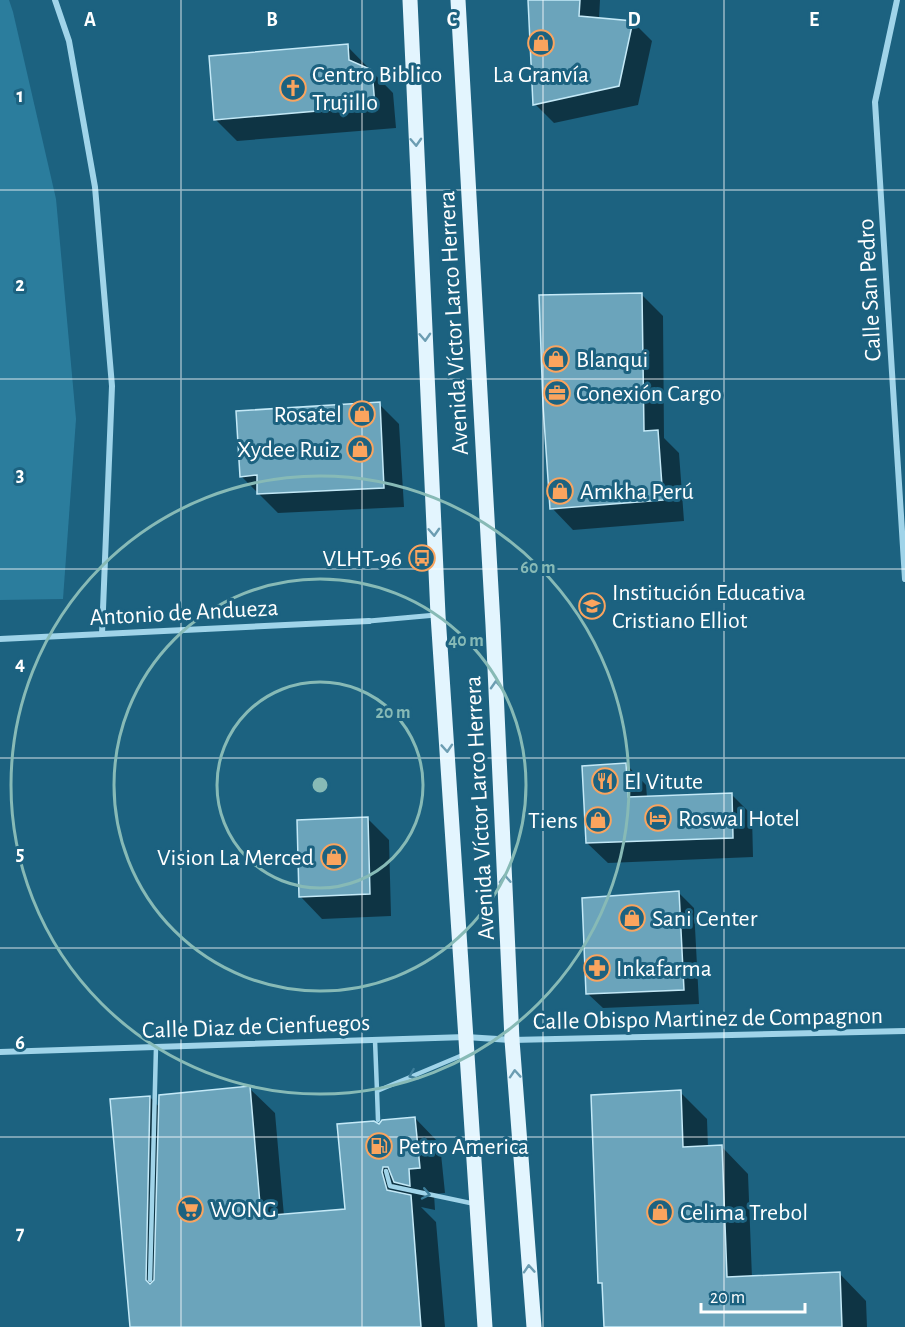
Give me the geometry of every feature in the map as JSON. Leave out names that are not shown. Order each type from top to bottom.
[{"type":"main road","name":"Avenida Víctor Larco Herrera","points":[[410,0],[438,615],[485,1327]]},
{"type":"main road","name":"Avenida Víctor Larco Herrera","points":[[458,0],[493,625],[512,1040],[534,1327]]},
{"type":"street","points":[[56,0],[69,41],[95,187],[112,386],[102,634]]},
{"type":"street","name":"Calle San Pedro","points":[[897,0],[875,102],[905,579]]},
{"type":"street","points":[[369,621],[438,615]]},
{"type":"street","name":"Antonio de Andueza","points":[[0,639],[369,621]]},
{"type":"street","name":"Calle Obispo Martinez de Compagnon","points":[[512,1040],[905,1031]]},
{"type":"street","name":"Calle Diaz de Cienfuegos","points":[[0,1052],[375,1040],[466,1045],[512,1040]]},
{"type":"lane","points":[[375,1040],[378,1120]]},
{"type":"lane","points":[[377,1090],[466,1045]]},
{"type":"lane","points":[[150,1281],[156,1047]]},
{"type":"lane","points":[[387,1171],[390,1186],[477,1204]]},
{"type":"shaded area","points":[[0,0],[9,0],[13,12],[56,199],[76,419],[63,599],[0,600]]},
{"type":"building","points":[[528,0],[580,0],[579,16],[633,21],[619,86],[533,105]]},
{"type":"building","name":"Centro Biblico Trujillo","points":[[348,44],[349,60],[372,70],[375,106],[214,120],[209,56]]},
{"type":"building","points":[[642,293],[644,431],[658,430],[663,500],[550,509],[539,295]]},
{"type":"building","points":[[380,402],[384,488],[257,494],[257,475],[240,477],[236,411]]},
{"type":"building","name":"Roswal Hotel","points":[[626,763],[628,797],[732,793],[733,838],[586,843],[582,766]]},
{"type":"building","name":"Vision La Merced","points":[[368,817],[370,894],[299,897],[297,820]]},
{"type":"building","points":[[679,891],[684,990],[586,994],[582,898]]},
{"type":"building","name":"WONG","points":[[250,1086],[261,1216],[345,1209],[337,1124],[374,1121],[379,1124],[382,1120],[415,1117],[420,1168],[409,1169],[410,1186],[394,1182],[388,1167],[383,1167],[382,1172],[387,1190],[411,1195],[421,1327],[130,1327],[110,1099],[150,1096],[146,1280],[150,1284],[154,1280],[159,1095]]},
{"type":"building","name":"Celima Trebol","points":[[681,1090],[683,1147],[722,1145],[727,1277],[840,1272],[842,1327],[604,1327],[602,1283],[598,1283],[591,1095]]},
{"type":"place","name":"La Granvía","points":[[541,43]]},
{"type":"place","name":"Centro Biblico Trujillo","points":[[293,88]]},
{"type":"place","name":"Blanqui","points":[[556,359]]},
{"type":"place","name":"Conexión Cargo","points":[[557,393]]},
{"type":"place","name":"Rosatel","points":[[362,414]]},
{"type":"place","name":"Xydee Ruiz","points":[[360,449]]},
{"type":"place","name":"Amkha Perú","points":[[560,491]]},
{"type":"place","name":"VLHT-96","points":[[422,558]]},
{"type":"place","name":"Institución Educativa Cristiano Elliot","points":[[592,606]]},
{"type":"place","name":"El Vitute","points":[[605,781]]},
{"type":"place","name":"Roswal Hotel","points":[[658,818]]},
{"type":"place","name":"Tiens","points":[[598,820]]},
{"type":"place","name":"Vision La Merced","points":[[334,857]]},
{"type":"place","name":"Sani Center","points":[[632,918]]},
{"type":"place","name":"Inkafarma","points":[[597,968]]},
{"type":"place","name":"Petro America","points":[[379,1146]]},
{"type":"place","name":"WONG","points":[[190,1209]]},
{"type":"place","name":"Celima Trebol","points":[[660,1212]]}]
